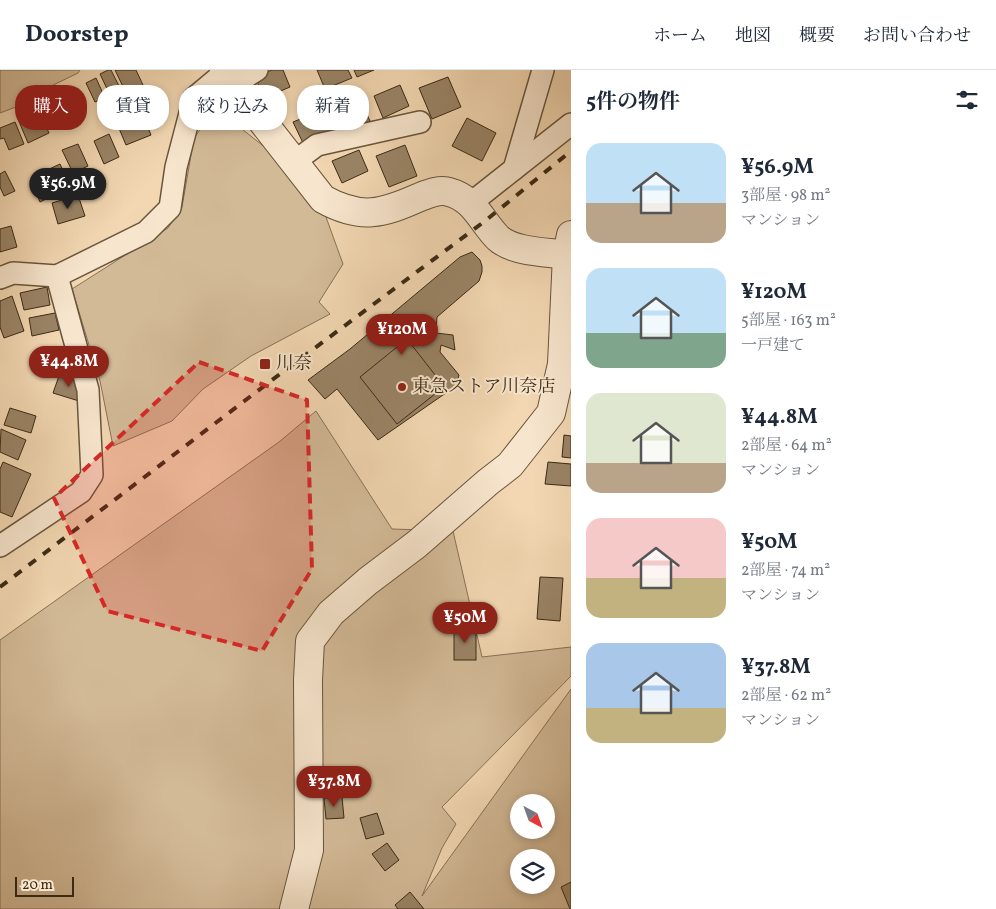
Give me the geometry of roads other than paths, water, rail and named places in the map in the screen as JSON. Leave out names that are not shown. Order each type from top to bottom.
[{"type":"street","points":[[514,169],[543,70]]},
{"type":"street","points":[[0,278],[13,273],[57,276],[146,232],[170,208],[176,167],[194,98],[235,74],[294,162],[323,198],[337,206],[359,213],[385,211],[431,193],[448,191],[472,203],[499,238],[513,247],[569,245],[566,364],[552,413],[510,465],[418,544],[368,581],[331,613],[310,641],[308,680],[310,735],[309,850],[294,909]]},
{"type":"street","points":[[294,162],[317,145],[420,122]]},
{"type":"street","points":[[472,203],[571,124]]},
{"type":"street","points":[[0,546],[81,492],[92,475],[88,390],[57,276]]},
{"type":"railway","points":[[0,587],[485,221],[571,151]]},
{"type":"place","name":"川奈","points":[[265,364]]},
{"type":"place","name":"東急ストア川奈店","points":[[402,387]]}]
